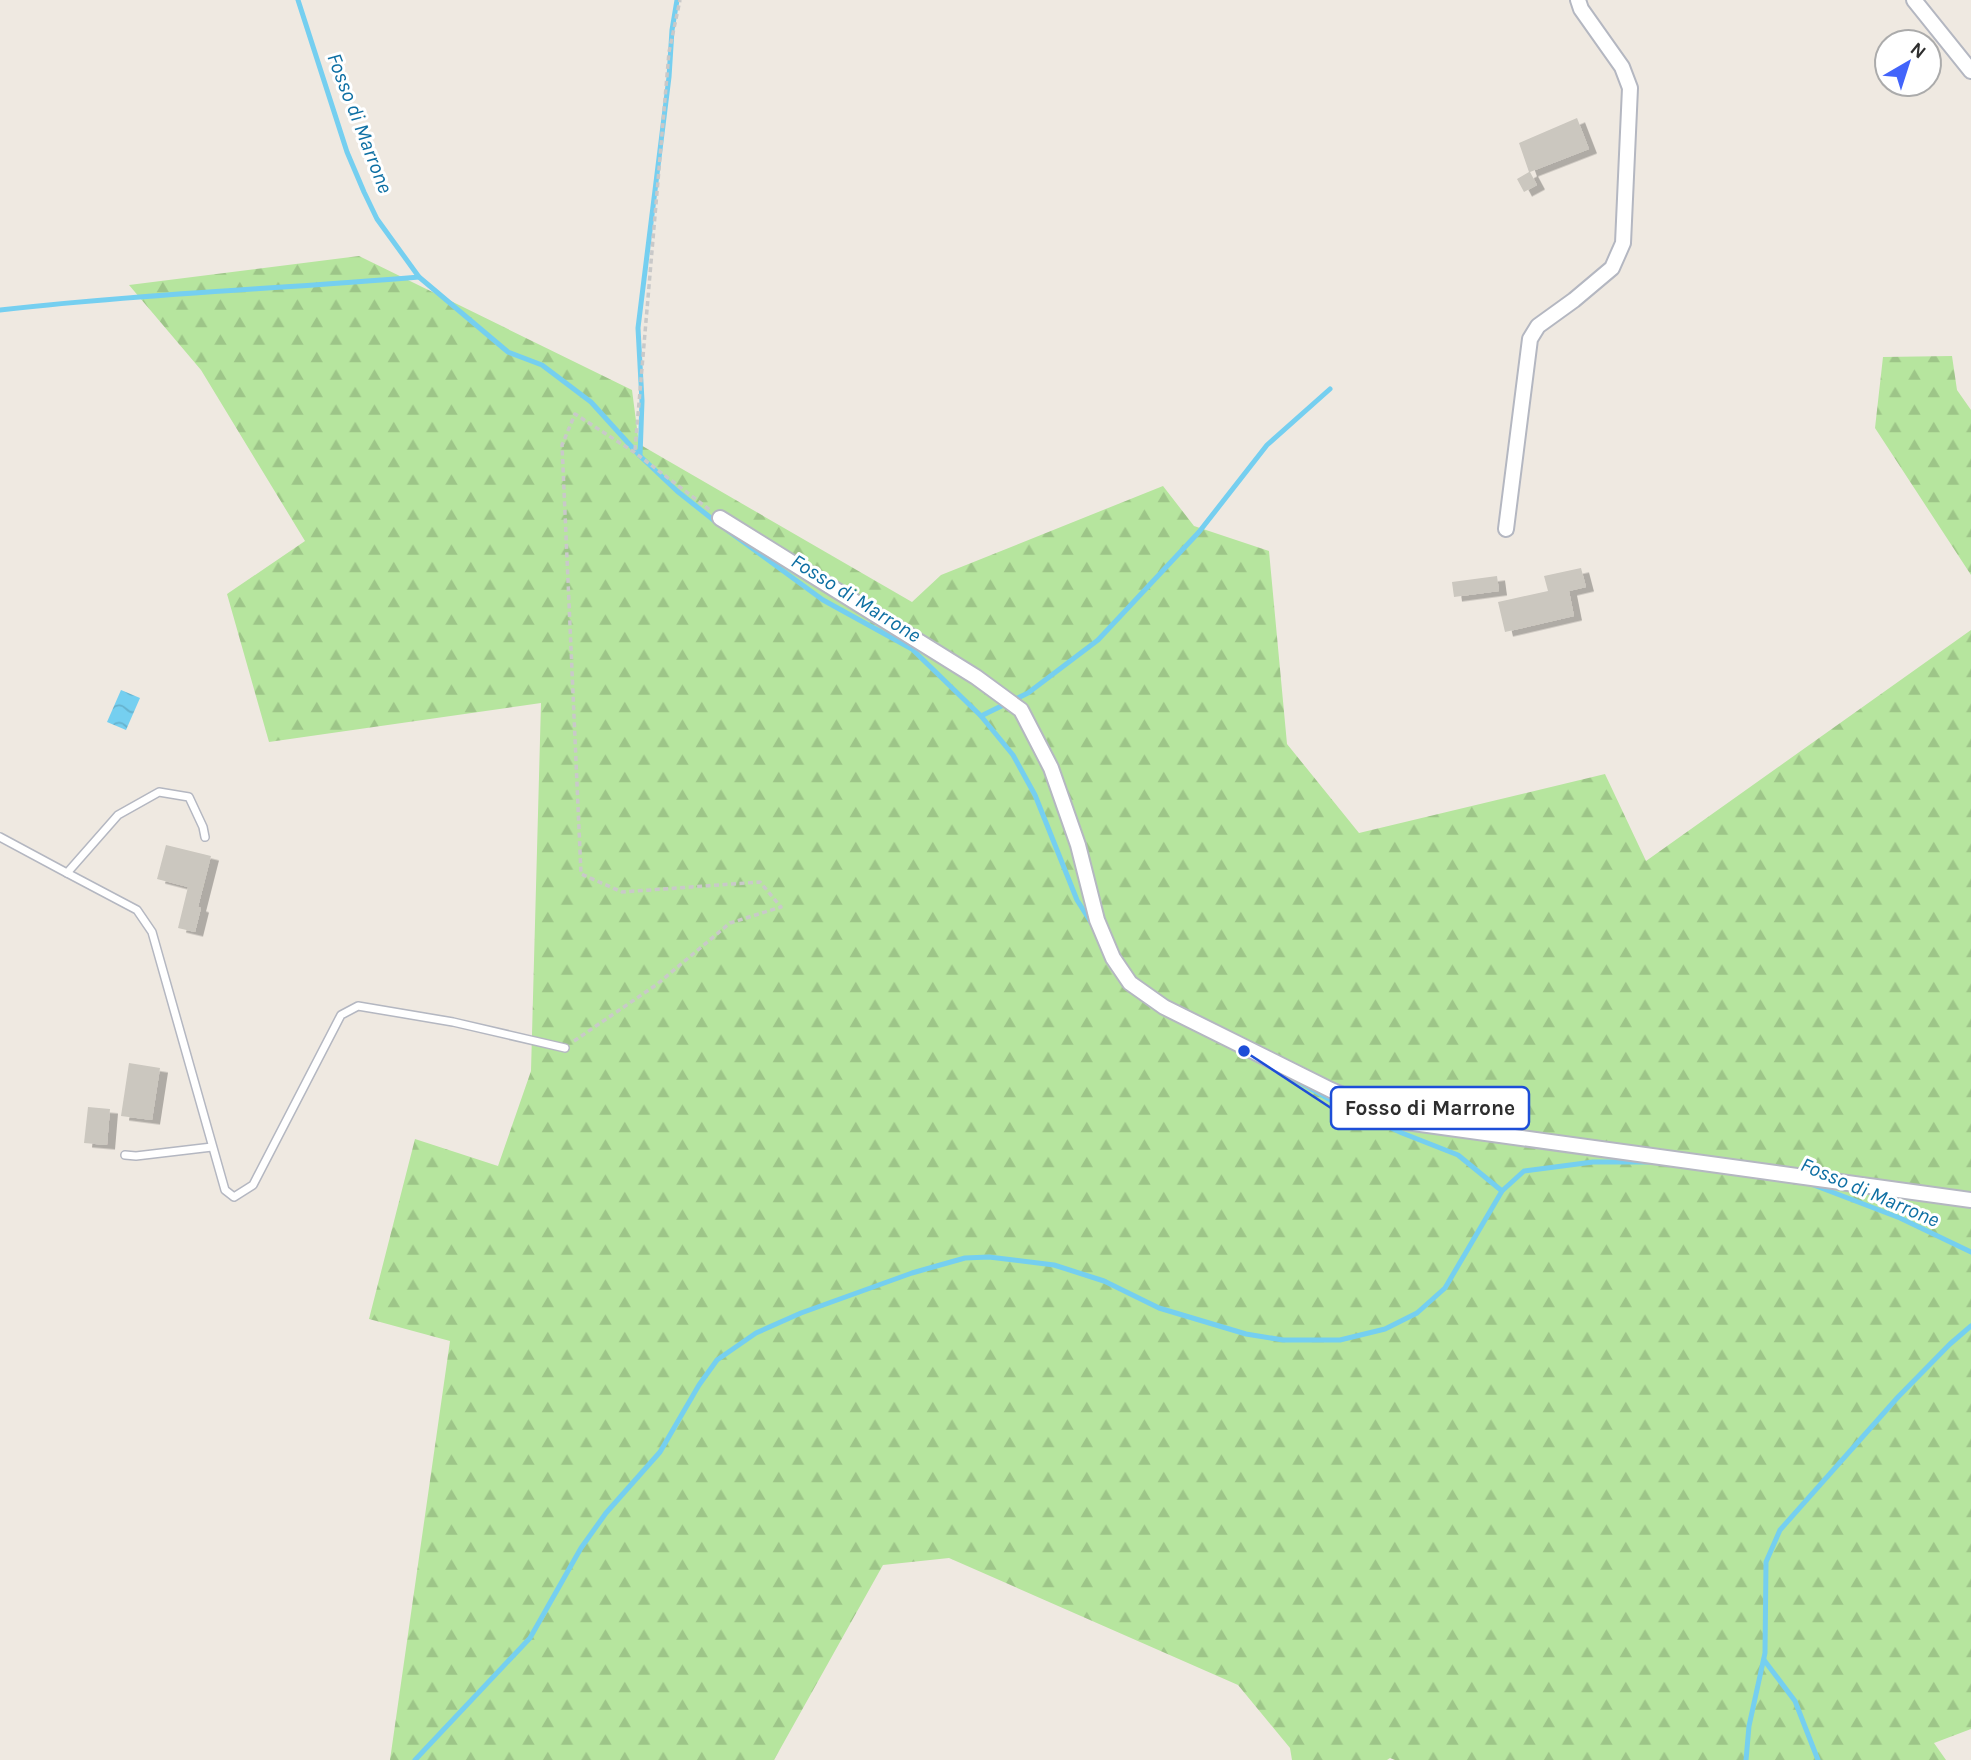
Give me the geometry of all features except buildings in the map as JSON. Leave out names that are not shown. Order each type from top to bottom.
[{"type":"street","points":[[1506,530],[1530,339],[1538,326],[1612,268],[1623,243],[1630,88],[1622,67],[1581,9],[1578,0]]},
{"type":"street","points":[[1914,0],[1971,71]]},
{"type":"street","points":[[720,518],[976,677],[1021,710],[1051,768],[1078,845],[1097,920],[1113,958],[1130,983],[1164,1007],[1331,1090],[1406,1122],[1971,1200]]},
{"type":"lane","points":[[66,873],[118,815],[159,792],[189,797],[205,837]]},
{"type":"lane","points":[[0,837],[136,911],[152,932],[225,1190],[234,1197],[253,1185],[341,1015],[358,1006],[453,1022],[565,1048]]},
{"type":"lane","points":[[125,1155],[212,1147]]},
{"type":"path","points":[[634,452],[669,52],[680,0]]},
{"type":"path","points":[[565,1048],[656,985],[730,923],[781,908],[760,882],[622,892],[581,874],[562,445],[575,414],[634,452],[720,518]]},
{"type":"green space","points":[[359,256],[632,390],[639,444],[912,602],[941,575],[1163,486],[1194,526],[1269,551],[1287,744],[1359,833],[1605,774],[1646,861],[1971,630],[1971,1729],[1934,1743],[1946,1760],[1292,1760],[1290,1748],[1238,1685],[949,1558],[883,1565],[774,1760],[390,1760],[450,1341],[369,1319],[415,1139],[498,1166],[531,1071],[541,703],[269,742],[227,594],[305,541],[201,370],[129,285]]},
{"type":"green space","points":[[1952,356],[1957,390],[1971,410],[1971,575],[1875,428],[1883,357]]},
{"type":"water","points":[[121,690],[140,698],[126,730],[107,722]]},
{"type":"waterway","name":"Fosso di Marrone","points":[[298,0],[347,152],[364,192],[377,219],[419,277],[508,352],[542,365],[591,402],[640,456],[677,491],[716,522]]},
{"type":"waterway","points":[[640,456],[642,401],[638,328],[677,0]]},
{"type":"waterway","points":[[0,310],[419,277]]},
{"type":"waterway","points":[[981,716],[1028,693],[1098,640],[1199,532],[1267,445],[1330,389]]},
{"type":"waterway","name":"Fosso di Marrone","points":[[727,530],[823,600],[912,649],[981,716],[1013,755],[1035,795],[1077,900],[1094,927]]},
{"type":"waterway","name":"Fosso di Marrone","points":[[1294,1079],[1334,1102],[1458,1155],[1502,1191]]},
{"type":"waterway","points":[[415,1760],[530,1638],[581,1548],[606,1513],[660,1452],[699,1385],[717,1360],[756,1333],[801,1313],[912,1273],[965,1258],[989,1257],[1054,1265],[1104,1281],[1159,1308],[1246,1334],[1283,1340],[1340,1340],[1385,1329],[1417,1313],[1445,1288],[1502,1191],[1524,1171],[1593,1162],[1650,1162]]},
{"type":"waterway","name":"Fosso di Marrone","points":[[1811,1184],[1900,1218],[1971,1252]]},
{"type":"waterway","points":[[1746,1760],[1749,1726],[1765,1653],[1766,1562],[1780,1530],[1898,1397],[1971,1326]]},
{"type":"waterway","points":[[1764,1660],[1795,1701],[1818,1760]]},
{"type":"place","name":"Fosso di Marrone","points":[[1244,1051]]}]
